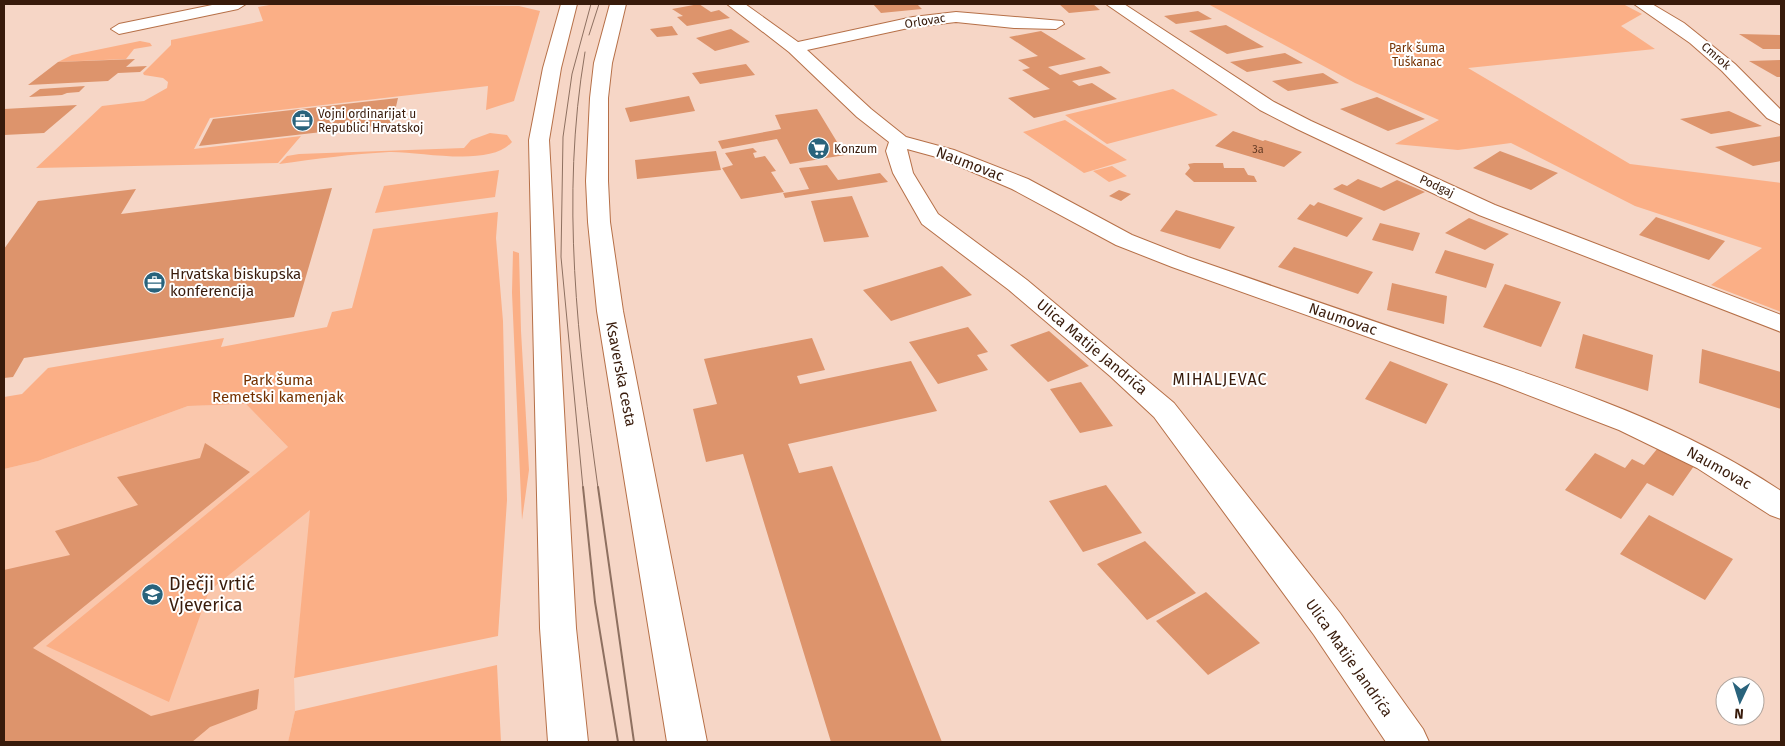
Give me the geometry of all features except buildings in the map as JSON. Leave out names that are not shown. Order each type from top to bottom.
[{"type":"street","points":[[120,29],[238,4]]},
{"type":"street","points":[[568,742],[558,619],[539,140],[552,68],[569,4]]},
{"type":"street","name":"Ksaverska cesta","points":[[618,4],[603,63],[599,98],[598,222],[610,311],[686,742]]},
{"type":"street","points":[[735,4],[795,48],[864,113],[899,141]]},
{"type":"street","name":"Podgaj","points":[[1114,4],[1259,101],[1304,125],[1487,210],[1781,324]]},
{"type":"street","name":"Cmrok","points":[[1640,4],[1699,41],[1738,75],[1774,114],[1781,119]]},
{"type":"street","name":"Orlovac","points":[[795,48],[913,22],[956,17],[1014,23],[1056,24]]},
{"type":"street","name":"Naumovac","points":[[899,141],[938,151],[1020,184],[1124,240],[1180,262],[1586,404],[1702,457],[1753,486],[1781,508]]},
{"type":"street","name":"Ulica Matije Jandrića","points":[[899,141],[896,151],[903,173],[930,219],[1018,285],[1120,370],[1164,410],[1327,624],[1408,742]]},
{"type":"shaded area","name":"Dječji vrtić Vjeverica","points":[[246,404],[288,447],[311,510],[294,678],[295,711],[288,742],[4,742],[4,469],[38,461],[188,406]]},
{"type":"green space","points":[[275,4],[519,6],[540,11],[514,101],[486,110],[488,86],[210,118],[194,149],[301,136],[278,163],[36,168],[102,106],[144,101],[167,88],[168,82],[163,78],[144,75],[143,73],[171,45],[171,40],[263,21],[258,7]]},
{"type":"green space","name":"Park šuma Tuškanac","points":[[1208,4],[1623,4],[1642,14],[1621,26],[1655,49],[1468,68],[1630,164],[1781,183],[1781,312],[1711,285],[1762,248],[1635,206],[1511,143],[1458,150],[1395,144],[1439,120],[1355,83]]},
{"type":"green space","points":[[140,41],[150,43],[152,46],[134,49],[126,59],[58,62],[72,55]]},
{"type":"green space","points":[[1173,89],[1218,115],[1107,144],[1065,115]]},
{"type":"green space","points":[[1065,120],[1127,160],[1084,173],[1023,132]]},
{"type":"green space","points":[[490,133],[507,135],[512,142],[502,150],[471,156],[389,152],[347,155],[279,164],[287,156],[299,154],[464,148],[471,140]]},
{"type":"green space","points":[[1112,166],[1127,176],[1109,182],[1093,171]]},
{"type":"green space","points":[[499,170],[495,197],[375,213],[384,186]]},
{"type":"green space","name":"Park šuma Remetski kamenjak","points":[[498,212],[496,238],[503,321],[507,500],[498,636],[294,678],[310,510],[209,591],[169,702],[46,646],[288,447],[246,404],[188,406],[38,461],[4,469],[4,397],[22,394],[48,368],[224,338],[221,347],[327,327],[332,312],[352,308],[373,229]]},
{"type":"green space","points":[[513,251],[519,253],[521,331],[529,470],[522,520],[512,293]]},
{"type":"green space","points":[[497,665],[501,742],[288,742],[295,711]]},
{"type":"tram line","points":[[583,488],[561,257],[563,137],[572,74],[591,4]]},
{"type":"tram line","points":[[589,35],[599,4]]},
{"type":"tram line","points":[[585,52],[578,107],[573,216],[579,325],[598,488]]},
{"type":"tram line","points":[[583,487],[595,602],[618,742]]},
{"type":"tram line","points":[[598,487],[634,742]]},
{"type":"place","name":"Vojni ordinarijat u Republici Hrvatskoj","points":[[302,121]]},
{"type":"place","name":"Konzum","points":[[818,149]]},
{"type":"place","name":"Hrvatska biskupska konferencija","points":[[154,283]]},
{"type":"place","name":"Dječji vrtić Vjeverica","points":[[153,594]]},
{"type":"district","name":"MIHALJEVAC","points":[[1220,379]]}]
